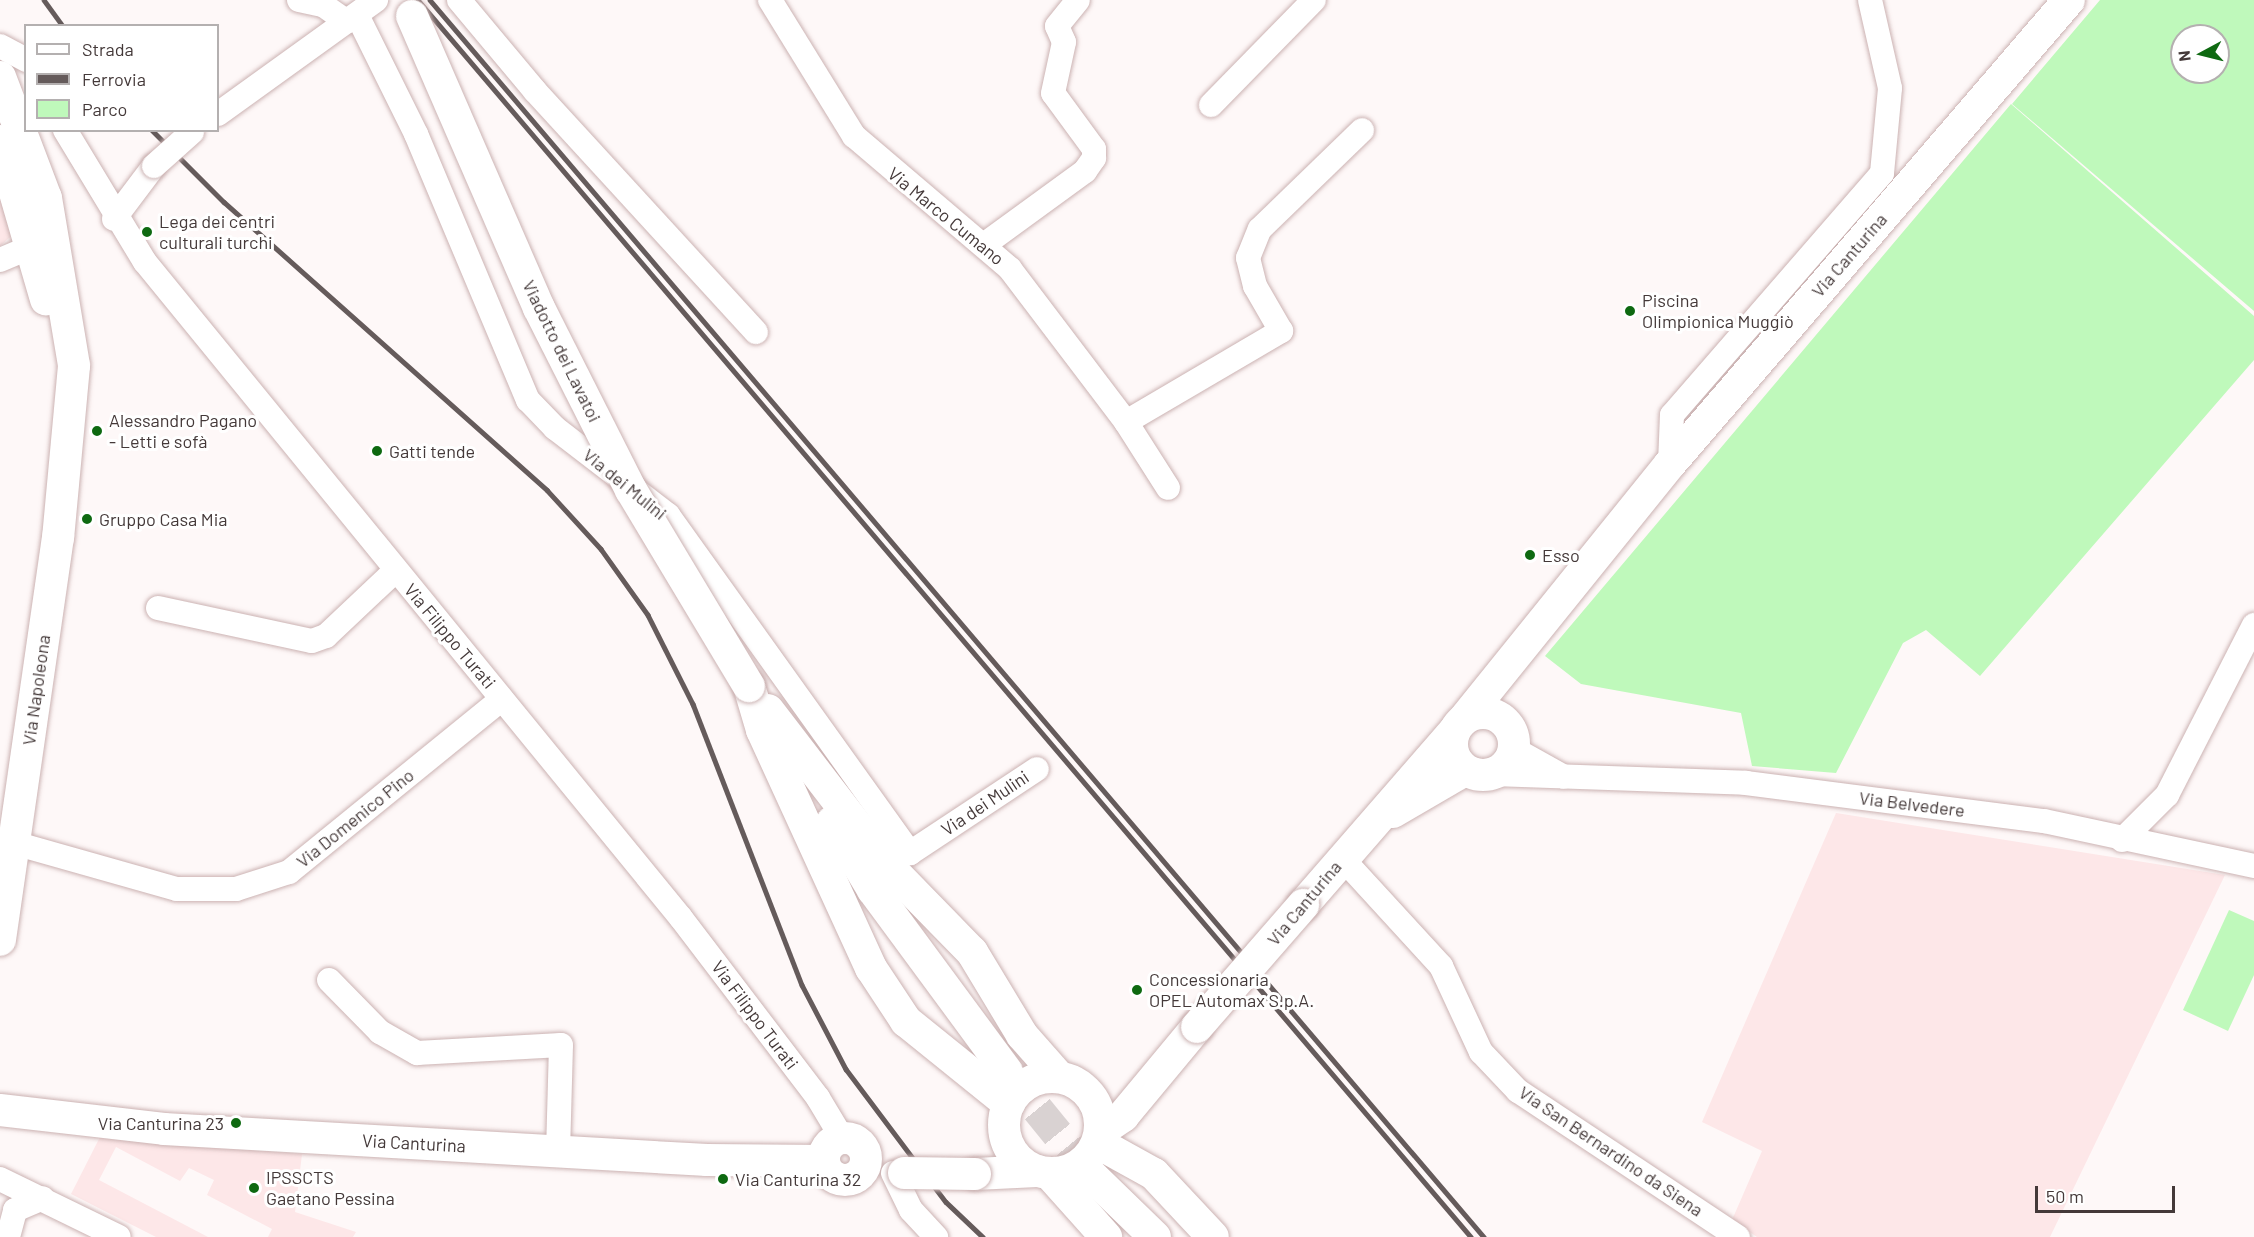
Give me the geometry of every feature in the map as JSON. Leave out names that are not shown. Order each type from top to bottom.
[{"type":"main road","name":"Viadotto dei Lavatoi","points":[[406,0],[540,308],[632,490],[749,686]]},
{"type":"main road","name":"Via Canturina","points":[[1099,1137],[1124,1116],[1142,1090],[1460,724],[1516,650],[1670,464],[2069,0]]},
{"type":"main road","name":"Via Napoleona","points":[[0,77],[45,198],[62,285],[74,366],[70,439],[0,940]]},
{"type":"main road","name":"Via Napoleona","points":[[0,141],[33,246],[53,327],[70,439]]},
{"type":"main road","name":"Via Napoleona","points":[[33,246],[62,285]]},
{"type":"main road","name":"Via Canturina","points":[[1498,717],[1516,650]]},
{"type":"main road","points":[[749,686],[887,865],[972,952],[1022,1035],[1098,1107],[1099,1137],[1078,1166],[1043,1172],[975,1174],[887,1171],[840,1180],[833,1150]]},
{"type":"main road","points":[[749,686],[912,944],[1007,1072]]},
{"type":"main road","points":[[749,686],[762,730],[871,968],[906,1021],[1009,1104]]},
{"type":"main road","points":[[1498,717],[1509,727],[1514,749],[1479,772],[1451,746],[1460,724],[1498,717]]},
{"type":"main road","name":"Via Canturina","points":[[1372,823],[1479,772]]},
{"type":"main road","points":[[975,1174],[990,1161],[1005,1134],[1009,1104],[1029,1082],[1070,1081],[1142,1090]]},
{"type":"main road","name":"Via Canturina","points":[[1,1111],[164,1129],[558,1152],[833,1150]]},
{"type":"main road","points":[[1005,1134],[1016,1157],[1043,1172],[1106,1237]]},
{"type":"main road","points":[[1099,1137],[1154,1174],[1213,1237]]},
{"type":"main road","points":[[1091,1174],[1155,1237]]},
{"type":"street","points":[[299,0],[364,10]]},
{"type":"street","points":[[459,0],[534,91],[551,103],[756,332]]},
{"type":"street","name":"Via Marco Cumano","points":[[770,0],[854,136],[985,244],[1010,269],[1126,422],[1168,488]]},
{"type":"street","points":[[985,244],[1085,171],[1094,158],[1094,149],[1053,93],[1064,42],[1057,26],[1078,0]]},
{"type":"street","points":[[1211,105],[1314,0]]},
{"type":"street","points":[[1670,464],[1672,415],[1882,173],[1890,88],[1870,0]]},
{"type":"street","points":[[219,113],[364,10]]},
{"type":"street","name":"Via dei Mulini","points":[[364,10],[528,400],[555,429],[668,515],[910,853],[1037,769]]},
{"type":"street","points":[[0,46],[24,59]]},
{"type":"street","points":[[1126,422],[1281,331],[1256,286],[1248,258],[1256,238],[1362,130]]},
{"type":"street","name":"Via Filippo Turati","points":[[66,132],[114,219],[745,999],[833,1150]]},
{"type":"street","points":[[114,219],[154,166],[192,132]]},
{"type":"street","points":[[0,260],[33,246]]},
{"type":"street","points":[[158,608],[312,641],[326,636],[396,570]]},
{"type":"street","points":[[2122,840],[2167,795],[2254,625]]},
{"type":"street","name":"Via Domenico Pino","points":[[14,843],[177,889],[236,889],[289,872],[502,699]]},
{"type":"street","name":"Via Belvedere","points":[[1514,749],[1566,778]]},
{"type":"street","name":"Via Belvedere","points":[[1479,772],[1566,778],[1746,783],[2044,820],[2122,840],[2254,866]]},
{"type":"street","name":"Via San Bernardino da Siena","points":[[1342,858],[1441,966],[1480,1053],[1518,1091],[1738,1237]]},
{"type":"street","points":[[329,980],[380,1032],[417,1053],[561,1046],[558,1152]]},
{"type":"street","points":[[887,1171],[928,1229]]},
{"type":"street","points":[[0,1179],[119,1237]]},
{"type":"street","points":[[8,1237],[15,1210],[43,1198]]},
{"type":"shaded area","points":[[0,174],[17,231],[0,246]]},
{"type":"shaded area","points":[[1836,813],[2225,875],[2050,1237],[1757,1237],[1732,1220],[1762,1151],[1702,1122]]},
{"type":"shaded area","name":"IPSSCTS Gaetano Pessina","points":[[100,1137],[302,1154],[295,1212],[356,1232],[353,1237],[268,1237],[272,1229],[207,1195],[214,1180],[189,1168],[180,1181],[116,1147],[99,1180],[208,1237],[156,1237],[71,1194]]},
{"type":"green space","points":[[2100,0],[2254,0],[2254,311],[2012,104]]},
{"type":"green space","points":[[2011,104],[2254,316],[2254,360],[1980,676],[1926,630],[1903,643],[1836,773],[1752,766],[1741,713],[1581,684],[1545,656]]},
{"type":"green space","points":[[2229,910],[2254,921],[2254,975],[2228,1031],[2183,1010]]},
{"type":"tunnel","points":[[1007,1072],[1091,1175]]},
{"type":"railway","points":[[44,0],[62,24]]},
{"type":"railway","points":[[418,0],[1471,1237]]},
{"type":"railway","points":[[430,0],[1484,1237]]},
{"type":"railway","points":[[154,132],[224,202],[547,490],[601,549],[648,615],[693,704],[802,985],[846,1069],[946,1202],[983,1237]]},
{"type":"place","name":"Lega dei centri culturali turchi","points":[[147,232]]},
{"type":"place","name":"Piscina Olimpionica Muggiò","points":[[1630,311]]},
{"type":"place","name":"Alessandro Pagano - Letti e sofà","points":[[97,431]]},
{"type":"place","name":"Gatti tende","points":[[377,451]]},
{"type":"place","name":"Gruppo Casa Mia","points":[[87,519]]},
{"type":"place","name":"Esso","points":[[1530,555]]},
{"type":"place","name":"Concessionaria OPEL Automax S.p.A.","points":[[1137,990]]},
{"type":"place","name":"Via Canturina 23","points":[[236,1123]]},
{"type":"place","name":"Via Canturina 32","points":[[723,1179]]},
{"type":"place","name":"IPSSCTS Gaetano Pessina","points":[[254,1188]]}]
